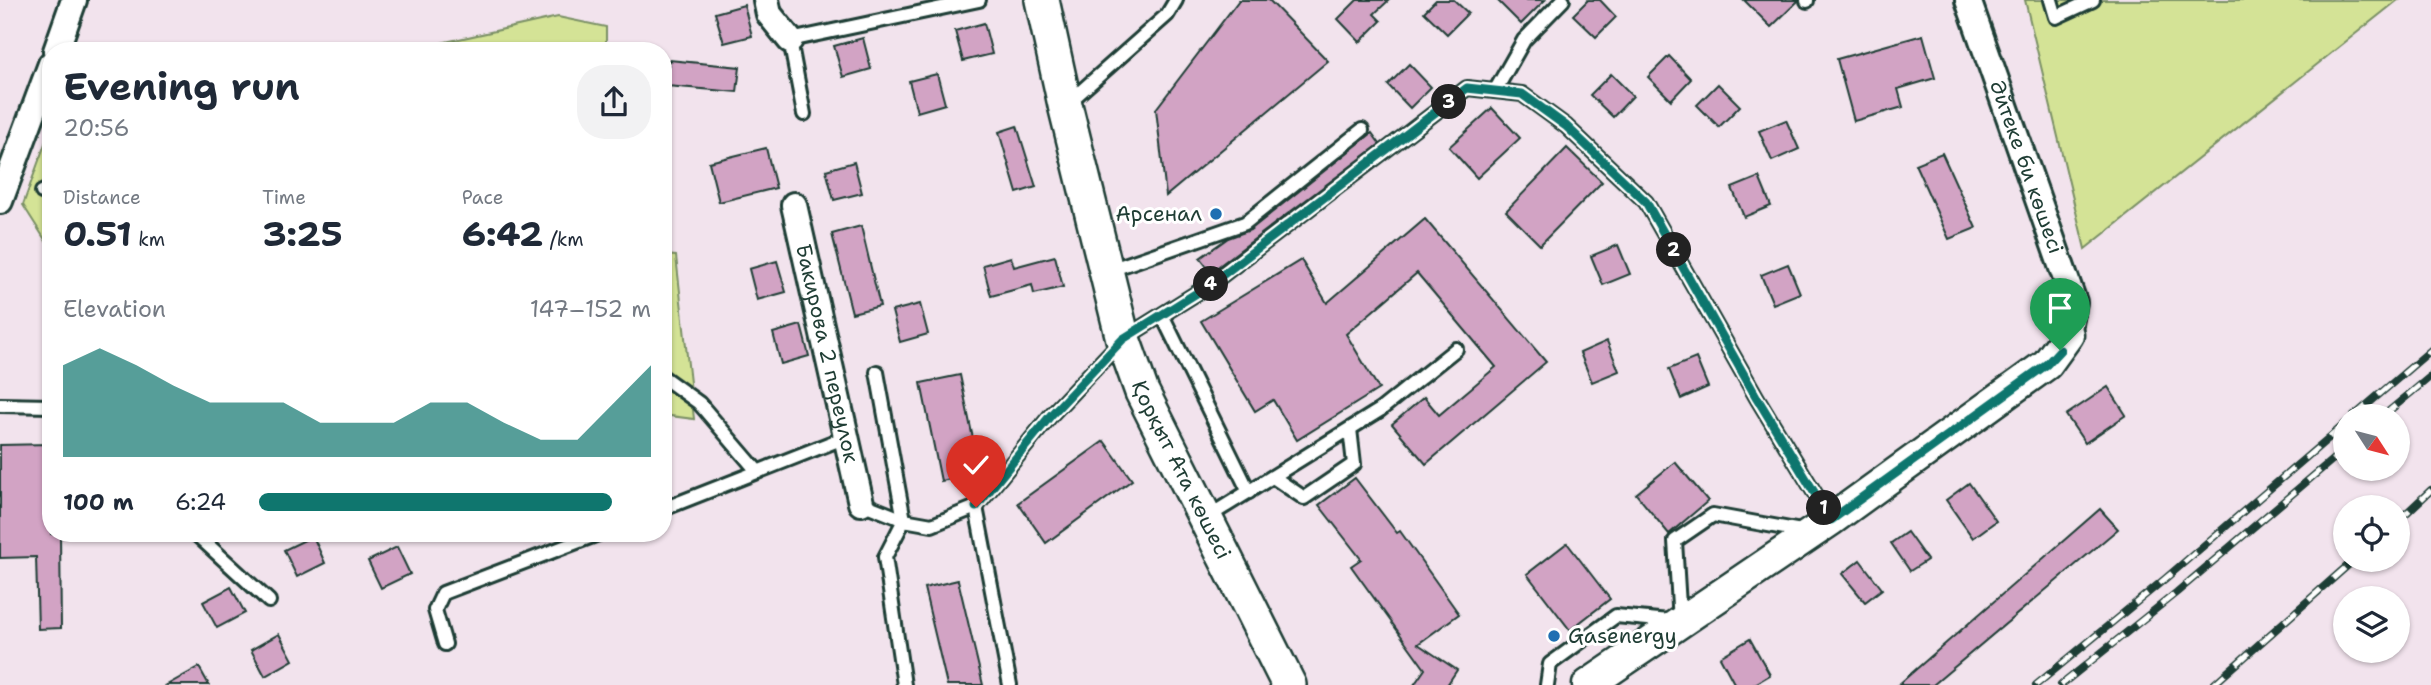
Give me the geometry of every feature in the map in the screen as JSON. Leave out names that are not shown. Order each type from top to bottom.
[{"type":"main road","name":"Қорқыт Ата көшесі","points":[[1042,0],[1065,106],[1123,339],[1142,392],[1290,684]]},
{"type":"street","points":[[58,42],[74,0]]},
{"type":"street","points":[[766,0],[769,14],[790,40]]},
{"type":"street","name":"Әйтеке би көшесі","points":[[1968,0],[2074,302],[2068,335]]},
{"type":"street","points":[[0,201],[42,88]]},
{"type":"street","name":"Бакирова 2 переулок","points":[[794,205],[861,503]]},
{"type":"street","points":[[1588,685],[1821,526],[2047,364],[2068,335]]},
{"type":"lane","points":[[804,114],[790,40],[979,0]]},
{"type":"lane","points":[[1065,106],[1167,15],[1176,0]]},
{"type":"lane","points":[[1495,91],[1524,40],[1563,0]]},
{"type":"lane","points":[[2051,0],[2056,17],[2093,0]]},
{"type":"lane","points":[[861,503],[904,520],[932,525],[976,507],[1051,415],[1123,339],[1208,286],[1467,88],[1522,94],[1555,118],[1646,202],[1757,398],[1821,526]]},
{"type":"lane","points":[[1106,272],[1244,223],[1362,130]]},
{"type":"lane","points":[[1162,315],[1249,492]]},
{"type":"lane","points":[[1205,519],[1381,410],[1456,349]]},
{"type":"lane","points":[[877,372],[904,520],[885,557],[904,685]]},
{"type":"lane","points":[[672,384],[699,403],[758,472]]},
{"type":"lane","points":[[0,405],[42,406]]},
{"type":"lane","points":[[1273,477],[1304,498],[1354,464],[1350,429]]},
{"type":"lane","points":[[672,505],[846,437]]},
{"type":"lane","points":[[976,507],[1010,685]]},
{"type":"lane","points":[[1547,685],[1550,664],[1616,617],[1680,622],[1675,541],[1713,515],[1821,526]]},
{"type":"lane","points":[[206,542],[269,601]]},
{"type":"lane","points":[[445,644],[435,610],[443,593],[577,542]]},
{"type":"green space","points":[[2025,0],[2398,0],[2085,249]]},
{"type":"green space","points":[[558,17],[606,27],[606,42],[446,42]]},
{"type":"green space","points":[[42,152],[42,235],[23,205]]},
{"type":"green space","points":[[672,256],[676,256],[694,419],[672,416]]},
{"type":"building","points":[[1239,0],[1269,0],[1328,61],[1166,196],[1156,109]]},
{"type":"building","points":[[1357,0],[1389,0],[1374,14],[1381,21],[1360,42],[1338,19]]},
{"type":"building","points":[[1436,0],[1454,0],[1468,13],[1447,34],[1424,12]]},
{"type":"building","points":[[1497,0],[1545,0],[1521,24]]},
{"type":"building","points":[[1588,0],[1600,0],[1616,17],[1596,37],[1573,15]]},
{"type":"building","points":[[1744,0],[1798,0],[1798,1],[1771,27]]},
{"type":"building","points":[[744,5],[752,36],[724,43],[715,13]]},
{"type":"building","points":[[984,23],[992,54],[963,61],[955,31]]},
{"type":"building","points":[[1923,35],[1935,78],[1898,89],[1903,107],[1854,121],[1837,59]]},
{"type":"building","points":[[863,38],[871,69],[843,77],[834,46]]},
{"type":"building","points":[[1669,56],[1691,79],[1671,100],[1648,77]]},
{"type":"building","points":[[672,60],[740,67],[737,92],[672,86]]},
{"type":"building","points":[[1409,64],[1431,87],[1410,108],[1388,85]]},
{"type":"building","points":[[937,74],[945,104],[917,112],[909,81]]},
{"type":"building","points":[[1611,74],[1633,96],[1613,117],[1590,95]]},
{"type":"building","points":[[1718,84],[1740,106],[1719,127],[1697,105]]},
{"type":"building","points":[[1492,108],[1520,138],[1477,178],[1449,147]]},
{"type":"building","points":[[1786,120],[1799,149],[1772,161],[1759,131]]},
{"type":"building","points":[[1017,126],[1036,187],[1017,193],[999,132]]},
{"type":"building","points":[[1372,133],[1380,144],[1211,272],[1200,258],[1228,238],[1250,230]]},
{"type":"building","points":[[766,148],[776,188],[719,202],[709,162]]},
{"type":"building","points":[[1567,148],[1602,182],[1540,245],[1506,211]]},
{"type":"building","points":[[1942,153],[1976,228],[1949,239],[1915,164]]},
{"type":"building","points":[[854,162],[862,193],[834,200],[826,170]]},
{"type":"building","points":[[1759,177],[1771,206],[1744,217],[1732,188]]},
{"type":"building","points":[[1425,219],[1546,362],[1426,464],[1392,424],[1424,397],[1439,415],[1496,367],[1417,273],[1346,334],[1379,389],[1297,440],[1273,400],[1255,411],[1201,321],[1301,260],[1327,303]]},
{"type":"building","points":[[861,226],[880,306],[852,313],[832,234]]},
{"type":"building","points":[[1618,245],[1630,274],[1603,285],[1591,256]]},
{"type":"building","points":[[1055,256],[1063,287],[1034,294],[1032,285],[991,296],[983,265],[1011,257],[1014,267]]},
{"type":"building","points":[[777,261],[786,292],[757,300],[749,269]]},
{"type":"building","points":[[1788,264],[1800,293],[1773,304],[1761,275]]},
{"type":"building","points":[[920,304],[928,334],[900,342],[892,311]]},
{"type":"building","points":[[801,325],[809,356],[781,364],[773,333]]},
{"type":"building","points":[[1607,341],[1619,371],[1592,382],[1580,353]]},
{"type":"building","points":[[1696,358],[1708,387],[1681,399],[1669,369]]},
{"type":"building","points":[[960,375],[980,473],[941,481],[921,383]]},
{"type":"building","points":[[2108,387],[2126,415],[2085,443],[2066,415]]},
{"type":"building","points":[[1104,441],[1132,480],[1046,543],[1018,503]]},
{"type":"building","points":[[42,444],[42,542],[60,542],[61,628],[38,629],[36,557],[0,558],[0,445]]},
{"type":"building","points":[[1675,462],[1708,501],[1669,534],[1636,494]]},
{"type":"building","points":[[1355,478],[1397,533],[1400,531],[1459,614],[1418,644],[1457,670],[1447,685],[1414,685],[1425,669],[1351,566],[1361,559],[1319,505]]},
{"type":"building","points":[[1969,483],[1996,521],[1973,538],[1946,500]]},
{"type":"building","points":[[2100,509],[2118,529],[1933,685],[1898,685]]},
{"type":"building","points":[[1907,532],[1927,560],[1910,571],[1891,543]]},
{"type":"building","points":[[301,542],[316,542],[325,563],[297,577],[284,550]]},
{"type":"building","points":[[1567,543],[1610,599],[1570,630],[1527,574]]},
{"type":"building","points":[[397,547],[410,574],[381,588],[368,561]]},
{"type":"building","points":[[1860,560],[1882,589],[1865,602],[1842,574]]},
{"type":"building","points":[[958,580],[983,685],[947,685],[924,588]]},
{"type":"building","points":[[231,587],[245,613],[217,628],[203,602]]},
{"type":"building","points":[[279,634],[293,660],[265,676],[251,650]]},
{"type":"building","points":[[1750,639],[1770,675],[1753,685],[1735,685],[1720,657]]},
{"type":"building","points":[[199,667],[209,685],[167,685]]},
{"type":"railway","points":[[2368,404],[2431,350]]},
{"type":"railway","points":[[2397,404],[2431,376]]},
{"type":"railway","points":[[2036,685],[2333,434]]},
{"type":"railway","points":[[2061,685],[2177,592],[2333,459]]},
{"type":"railway","points":[[2410,510],[2431,490]]},
{"type":"railway","points":[[2213,685],[2340,572]]},
{"type":"place","name":"Арсенал","points":[[1216,214]]},
{"type":"place","name":"Gasenergy","points":[[1554,636]]},
{"type":"route","points":[[976,507],[1051,415],[1123,339],[1208,286],[1383,155],[1467,88],[1522,94],[1566,126],[1646,202],[1757,398],[1831,520],[2047,364],[2060,350]]}]
